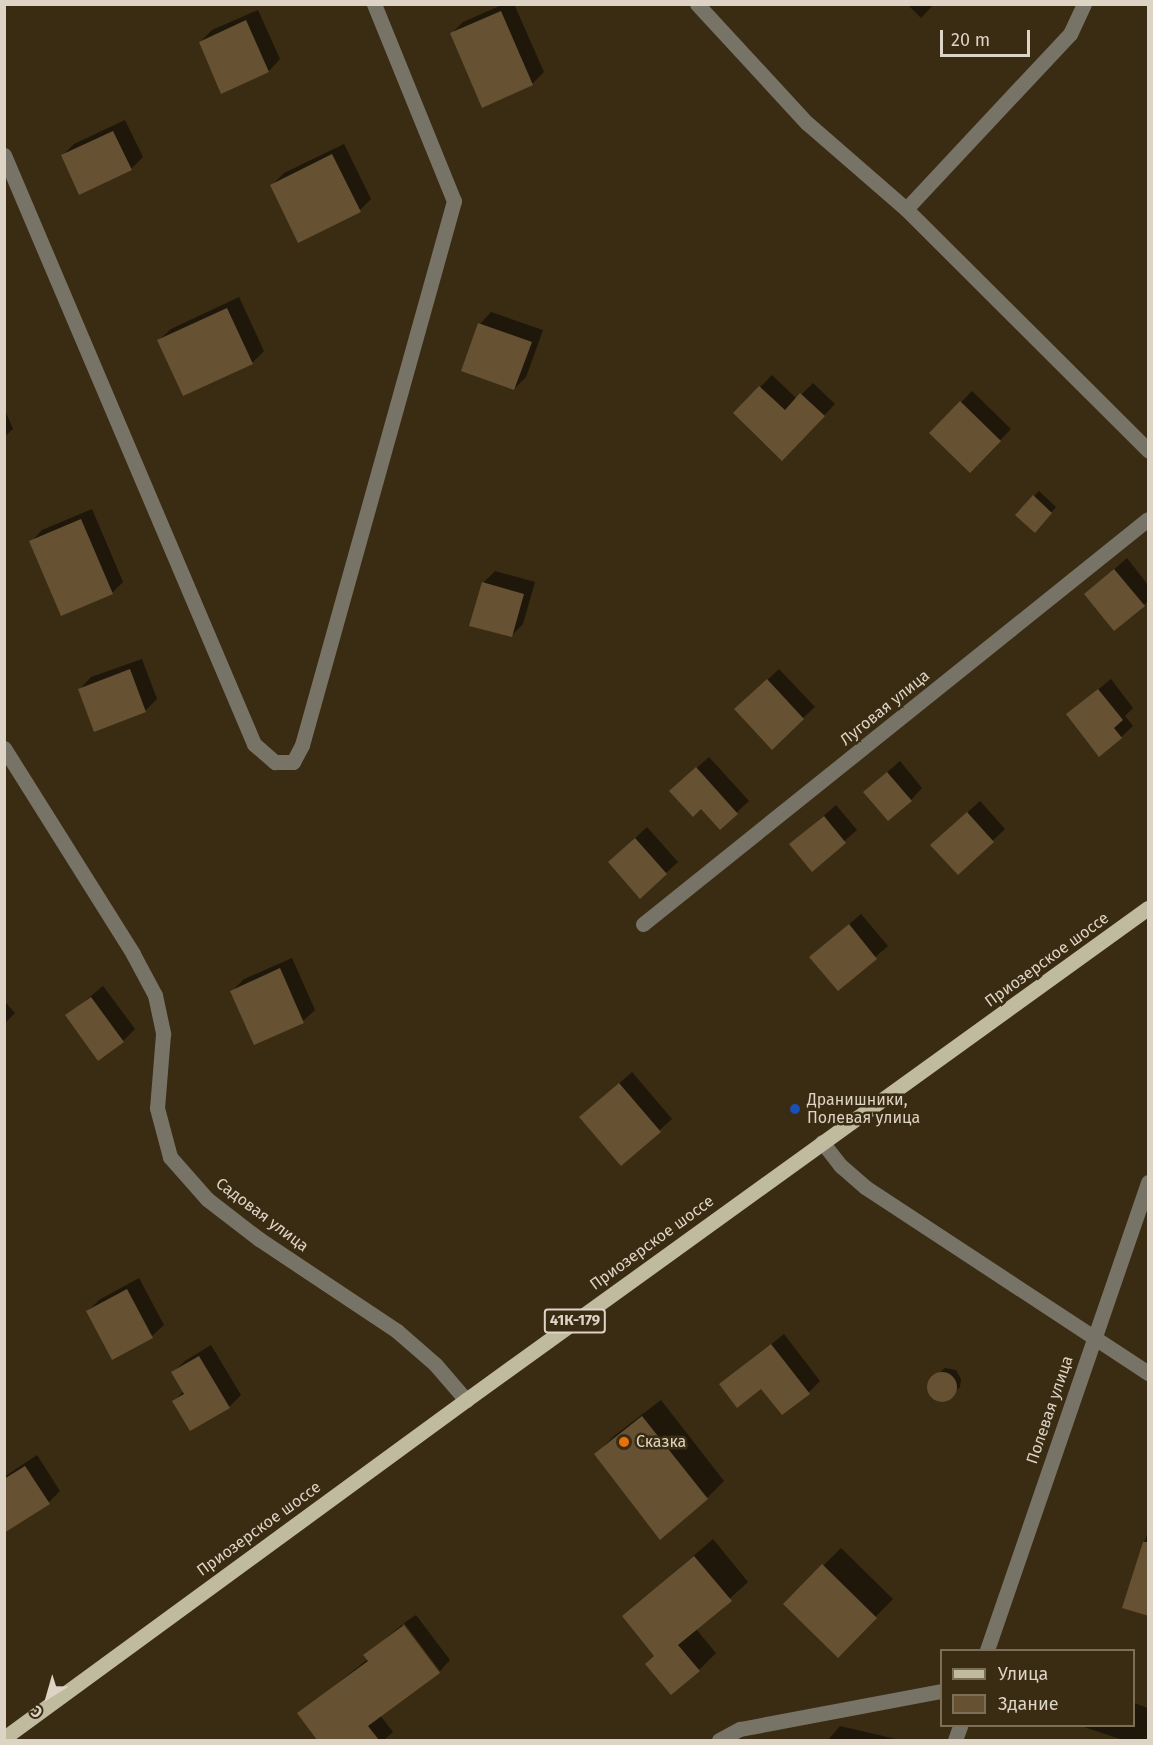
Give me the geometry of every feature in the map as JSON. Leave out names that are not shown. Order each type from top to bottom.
[{"type":"main road","name":"Приозерское шоссе","points":[[4,1738],[466,1400],[1149,908]]},
{"type":"street","points":[[4,155],[254,744],[275,762],[292,762],[302,746],[454,201],[374,4]]},
{"type":"street","points":[[698,4],[807,123],[906,209],[1149,450]]},
{"type":"street","points":[[906,209],[1070,34],[1084,4]]},
{"type":"street","name":"Луговая улица","points":[[644,924],[1149,519]]},
{"type":"street","name":"Садовая улица","points":[[4,748],[133,954],[154,995],[163,1034],[157,1108],[170,1157],[207,1199],[250,1233],[397,1331],[435,1364],[466,1400]]},
{"type":"street","points":[[822,1142],[841,1166],[864,1187],[1149,1373]]},
{"type":"street","name":"Полевая улица","points":[[987,1649],[1149,1182]]},
{"type":"street","points":[[719,1740],[740,1728],[940,1691]]},
{"type":"building","points":[[501,11],[533,85],[482,108],[450,33]]},
{"type":"building","points":[[246,20],[269,72],[221,94],[199,42]]},
{"type":"building","points":[[113,131],[132,170],[79,195],[61,155]]},
{"type":"building","points":[[332,154],[361,212],[298,243],[270,185]]},
{"type":"building","points":[[227,308],[253,364],[183,396],[157,340]]},
{"type":"building","points":[[478,323],[532,342],[514,390],[461,371]]},
{"type":"building","points":[[759,386],[785,410],[800,393],[825,416],[782,461],[733,413]]},
{"type":"building","points":[[960,401],[1001,441],[970,473],[929,433]]},
{"type":"building","points":[[1033,495],[1052,513],[1035,533],[1015,515]]},
{"type":"building","points":[[81,519],[113,594],[61,616],[29,541]]},
{"type":"building","points":[[1114,569],[1145,606],[1114,631],[1084,594]]},
{"type":"building","points":[[482,582],[524,594],[512,637],[469,626]]},
{"type":"building","points":[[130,669],[146,712],[94,732],[78,689]]},
{"type":"building","points":[[767,679],[804,719],[772,750],[734,709]]},
{"type":"building","points":[[1098,689],[1123,720],[1114,728],[1122,738],[1099,757],[1066,714]]},
{"type":"building","points":[[696,767],[738,814],[720,830],[701,809],[693,817],[669,791]]},
{"type":"building","points":[[887,772],[912,801],[888,821],[863,792]]},
{"type":"building","points":[[967,812],[994,842],[958,875],[930,845]]},
{"type":"building","points":[[824,816],[846,843],[812,872],[789,844]]},
{"type":"building","points":[[635,838],[667,874],[640,899],[608,862]]},
{"type":"building","points":[[849,924],[877,959],[838,991],[809,957]]},
{"type":"building","points":[[280,968],[304,1023],[254,1045],[230,991]]},
{"type":"building","points":[[91,997],[124,1042],[98,1061],[65,1015]]},
{"type":"building","points":[[619,1083],[661,1132],[621,1166],[579,1117]]},
{"type":"building","points":[[127,1289],[153,1338],[112,1360],[86,1311]]},
{"type":"building","points":[[771,1344],[810,1394],[782,1415],[761,1389],[737,1408],[719,1384]]},
{"type":"building","points":[[199,1356],[230,1408],[190,1431],[172,1401],[184,1394],[171,1372]]},
{"type":"building","points":[[942,1372],[948,1373],[956,1381],[956,1393],[948,1401],[942,1402],[936,1401],[928,1393],[927,1387],[928,1381],[936,1373]]},
{"type":"building","points":[[642,1416],[708,1499],[660,1540],[594,1454]]},
{"type":"building","points":[[25,1466],[50,1504],[4,1533],[4,1479]]},
{"type":"building","points":[[1143,1542],[1149,1542],[1149,1616],[1122,1608]]},
{"type":"building","points":[[694,1556],[732,1601],[678,1645],[700,1671],[671,1695],[645,1664],[654,1656],[622,1616]]},
{"type":"building","points":[[822,1564],[877,1618],[838,1658],[783,1604]]},
{"type":"building","points":[[404,1625],[440,1673],[368,1726],[379,1740],[317,1740],[297,1713],[368,1661],[363,1655]]},
{"type":"place","name":"Дранишники, Полевая улица","points":[[795,1109]]},
{"type":"place","name":"Сказка","points":[[624,1442]]}]
